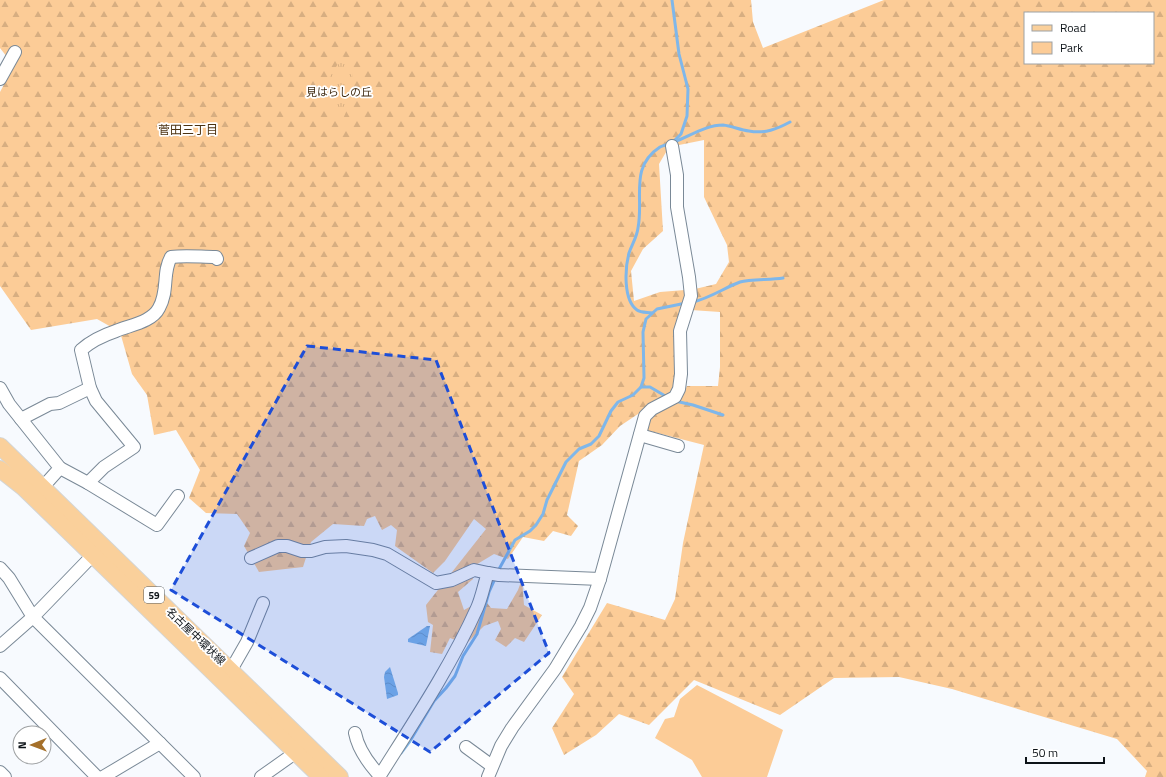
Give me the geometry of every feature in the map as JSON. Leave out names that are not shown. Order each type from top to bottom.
[{"type":"main road","name":"名古屋中環状線","points":[[0,446],[231,670],[301,749],[321,777]]},
{"type":"main road","name":"名古屋中環状線","points":[[0,469],[24,488],[92,556],[301,749],[340,777]]},
{"type":"street","points":[[0,79],[14,52]]},
{"type":"street","points":[[466,747],[490,772],[501,746],[512,728],[555,669],[581,626],[590,608],[600,578],[645,416],[652,409],[675,397],[679,389],[681,374],[680,331],[691,296],[677,207],[677,175],[672,146]]},
{"type":"street","points":[[88,483],[104,467],[134,447],[96,401],[90,388],[81,350],[85,346],[114,331],[152,316],[159,309],[166,285],[166,266],[171,257],[183,255],[195,257],[216,257],[217,259]]},
{"type":"street","points":[[0,388],[9,404],[60,468],[88,483],[156,525],[178,496]]},
{"type":"street","points":[[21,419],[50,404],[58,403],[90,388]]},
{"type":"street","points":[[640,435],[678,446]]},
{"type":"street","points":[[42,488],[60,468]]},
{"type":"street","points":[[251,558],[278,546],[287,546],[302,551],[312,551],[325,547],[346,546],[374,550],[386,554],[436,583],[452,580],[474,570],[499,575],[600,578]]},
{"type":"street","points":[[0,646],[33,617],[92,556]]},
{"type":"street","points":[[0,568],[9,578],[33,617],[194,777]]},
{"type":"street","points":[[355,733],[357,742],[379,777],[423,706],[464,634],[477,606],[488,573]]},
{"type":"street","points":[[231,670],[247,642],[263,603]]},
{"type":"street","points":[[0,678],[97,777]]},
{"type":"street","points":[[103,777],[160,743]]},
{"type":"street","points":[[261,777],[301,749]]},
{"type":"street","points":[[0,772],[4,777]]},
{"type":"highlighted area","points":[[307,346],[436,360],[549,653],[430,752],[171,590]]},
{"type":"green space","points":[[0,0],[751,0],[753,22],[763,48],[884,0],[1166,0],[1166,777],[1145,777],[1147,771],[1117,739],[952,689],[899,677],[834,678],[780,715],[694,680],[649,725],[619,714],[596,735],[564,755],[552,728],[574,694],[562,677],[607,603],[665,620],[675,599],[683,543],[704,445],[646,430],[649,419],[654,413],[658,409],[679,397],[687,386],[718,386],[720,367],[720,312],[691,310],[695,289],[716,284],[729,262],[727,245],[704,197],[704,140],[669,147],[659,164],[663,231],[643,249],[631,271],[634,301],[660,292],[685,290],[685,296],[674,331],[675,387],[668,394],[620,426],[602,445],[579,461],[567,515],[578,526],[571,536],[553,531],[544,541],[523,537],[508,559],[494,554],[474,566],[473,579],[458,592],[464,610],[484,599],[491,608],[507,609],[518,590],[522,579],[524,605],[542,615],[524,642],[515,638],[506,647],[495,640],[501,629],[498,621],[484,626],[466,644],[450,638],[442,654],[430,652],[433,625],[428,622],[426,605],[486,529],[474,519],[445,561],[433,573],[395,546],[397,530],[391,525],[382,530],[375,516],[367,519],[364,526],[333,524],[311,542],[303,567],[259,572],[244,546],[250,533],[237,514],[206,513],[189,498],[200,470],[176,430],[154,435],[147,395],[132,374],[120,332],[97,319],[31,330],[0,286],[0,92],[10,73],[7,57],[0,48]]},
{"type":"green space","name":"見はらしの丘","points":[[343,56],[352,73],[354,93],[358,98],[347,110],[341,123],[331,107],[317,91],[329,78]]},
{"type":"green space","points":[[697,685],[783,730],[767,777],[702,777],[692,760],[655,738],[665,719],[674,717],[680,699]]},
{"type":"water","points":[[427,626],[430,626],[426,646],[408,642],[408,639]]},
{"type":"water","points":[[390,667],[398,695],[387,699],[384,677],[385,672]]},
{"type":"waterway","points":[[672,0],[679,54],[688,89],[687,116],[681,134],[674,141]]},
{"type":"waterway","points":[[652,313],[639,311],[632,305],[627,292],[626,283],[629,253],[638,228],[641,174],[644,164],[650,155],[660,147],[698,131],[717,125],[760,132],[776,129],[790,122]]},
{"type":"waterway","points":[[693,302],[740,282],[783,278]]},
{"type":"waterway","points":[[498,571],[515,540],[530,531],[543,514],[547,500],[566,462],[579,449],[591,444],[599,436],[611,411],[618,402],[633,395],[641,387],[644,378],[643,332],[646,319],[657,309],[686,303]]},
{"type":"waterway","points":[[641,387],[650,387],[667,397]]},
{"type":"waterway","points":[[675,401],[723,415]]},
{"type":"waterway","points":[[401,753],[434,701],[455,676],[463,656],[477,634],[489,592],[494,581]]},
{"type":"district","name":"菅田三丁目","points":[[188,130]]}]
